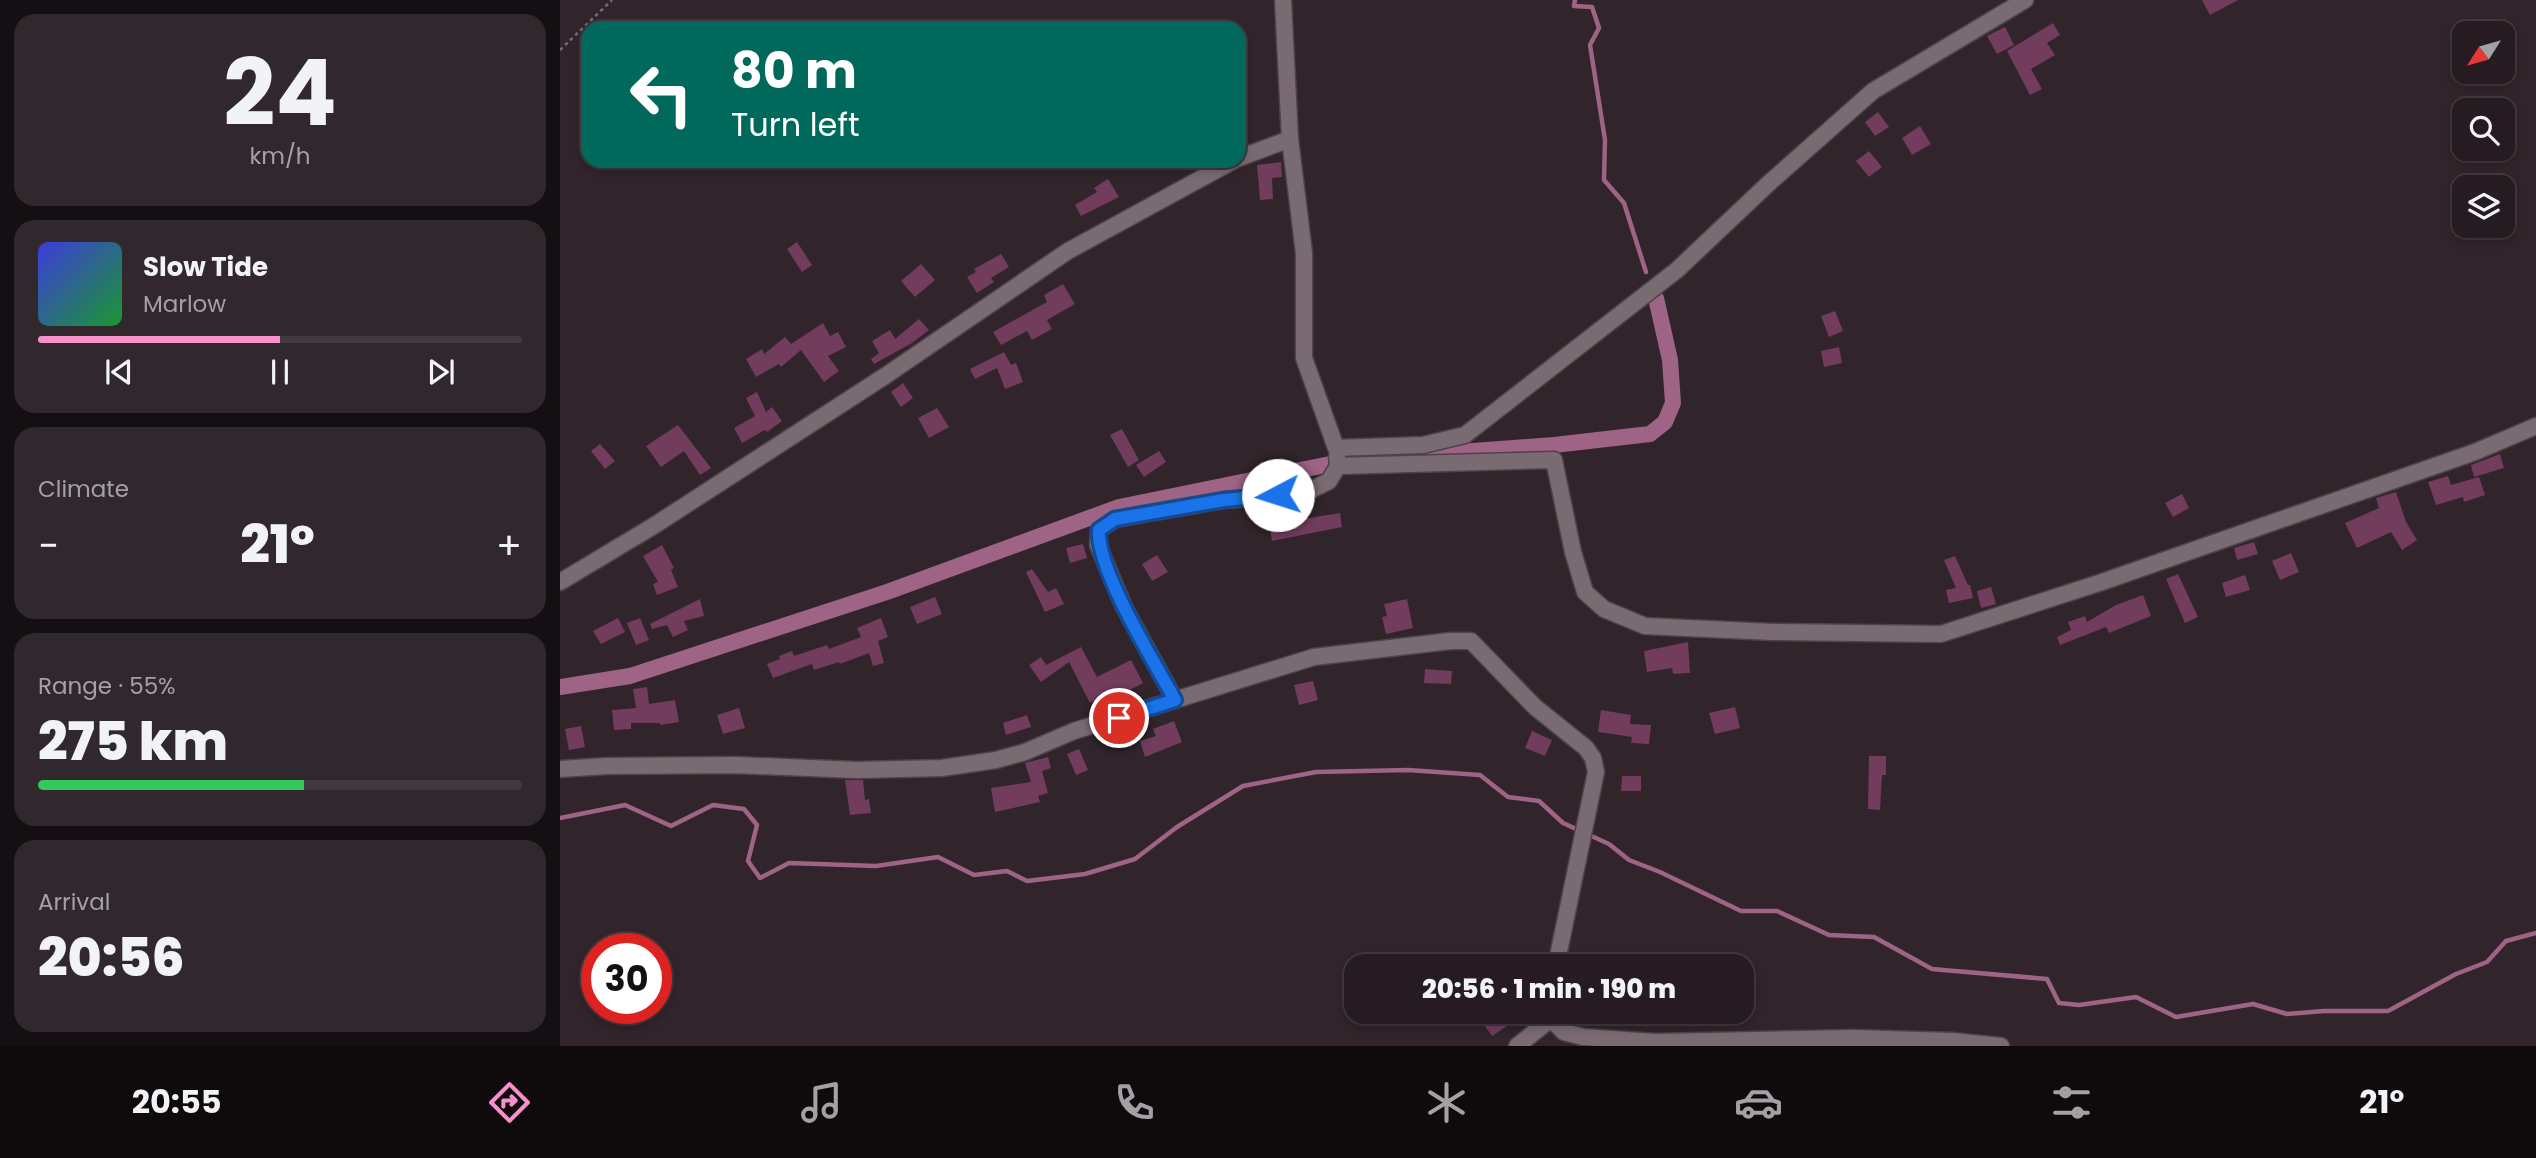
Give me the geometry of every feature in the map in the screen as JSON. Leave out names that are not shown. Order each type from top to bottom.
[{"type":"street","points":[[1175,700],[1124,607],[1098,545],[1099,530],[1115,519],[1224,500],[1305,492],[1329,481],[1338,466],[1336,448],[1304,358],[1304,253],[1290,139],[1283,0]]},
{"type":"street","points":[[1336,448],[1423,445],[1465,435],[1677,271],[1768,184],[1873,91],[2025,0]]},
{"type":"street","points":[[1246,155],[1290,139]]},
{"type":"street","points":[[560,582],[654,525],[885,376],[1068,251],[1220,168]]},
{"type":"street","points":[[1338,466],[1554,460],[1573,552],[1585,592],[1604,609],[1645,626],[1772,632],[1941,634],[2099,583],[2437,466],[2536,426]]},
{"type":"street","points":[[560,769],[735,765],[857,770],[942,768],[996,760],[1025,752],[1073,731],[1314,657],[1450,641],[1471,641],[1535,708],[1586,748],[1593,758],[1596,772],[1559,954]]},
{"type":"street","points":[[1517,1046],[1541,1024]]},
{"type":"street","points":[[1558,1024],[1564,1032],[1583,1037],[1631,1040],[1852,1038],[1952,1041],[2001,1046]]},
{"type":"path","points":[[590,21],[612,0]]},
{"type":"path","points":[[560,50],[581,30]]},
{"type":"building","points":[[2202,0],[2238,0],[2210,15]]},
{"type":"building","points":[[2053,23],[2060,35],[2047,43],[2055,55],[2031,69],[2042,89],[2030,95],[2007,51]]},
{"type":"building","points":[[2005,27],[2014,45],[1997,54],[1987,36]]},
{"type":"building","points":[[1878,112],[1889,127],[1875,136],[1865,122]]},
{"type":"building","points":[[1920,126],[1931,144],[1912,155],[1902,138]]},
{"type":"building","points":[[1869,151],[1882,167],[1869,177],[1856,161]]},
{"type":"building","points":[[1281,162],[1282,177],[1272,178],[1273,199],[1260,200],[1257,165]]},
{"type":"building","points":[[1108,179],[1119,197],[1081,216],[1075,205],[1097,192],[1094,188]]},
{"type":"building","points":[[797,242],[812,265],[802,272],[787,249]]},
{"type":"building","points":[[1001,254],[1009,267],[991,278],[994,282],[977,293],[967,277],[976,272],[974,269]]},
{"type":"building","points":[[921,264],[935,280],[915,297],[901,281]]},
{"type":"building","points":[[1063,284],[1075,304],[1047,320],[1052,329],[1032,340],[1027,331],[1001,345],[993,332],[1047,302],[1044,295]]},
{"type":"building","points":[[1835,311],[1843,331],[1829,337],[1821,316]]},
{"type":"building","points":[[919,319],[929,330],[912,343],[874,364],[871,359],[879,353],[872,341],[890,330],[895,339]]},
{"type":"building","points":[[823,323],[830,336],[838,332],[846,347],[828,356],[839,371],[824,382],[801,350],[781,367],[779,364],[756,377],[746,359],[762,349],[764,354],[785,337],[791,344]]},
{"type":"building","points":[[1839,347],[1842,363],[1824,367],[1821,351]]},
{"type":"building","points":[[1004,352],[1011,365],[1016,363],[1023,382],[1005,389],[997,368],[975,379],[970,369]]},
{"type":"building","points":[[903,383],[913,398],[901,407],[891,392]]},
{"type":"building","points":[[757,392],[766,412],[772,407],[782,421],[767,432],[765,430],[742,443],[734,428],[755,416],[746,398]]},
{"type":"building","points":[[937,408],[949,427],[929,438],[918,418]]},
{"type":"building","points":[[678,425],[711,468],[700,475],[684,451],[661,467],[646,446]]},
{"type":"building","points":[[1122,429],[1139,460],[1128,467],[1110,435]]},
{"type":"building","points":[[600,444],[615,461],[605,469],[591,451]]},
{"type":"building","points":[[1159,451],[1166,462],[1144,477],[1136,465]]},
{"type":"building","points":[[2500,454],[2504,468],[2474,477],[2471,465]]},
{"type":"building","points":[[2448,476],[2451,485],[2479,477],[2485,495],[2464,502],[2463,497],[2436,505],[2428,482]]},
{"type":"building","points":[[2396,492],[2406,522],[2417,540],[2402,550],[2391,532],[2357,548],[2345,523],[2379,508],[2376,498]]},
{"type":"building","points":[[2182,494],[2189,508],[2173,517],[2165,503]]},
{"type":"building","points":[[1302,512],[1303,519],[1340,513],[1342,527],[1272,541],[1268,517]]},
{"type":"building","points":[[2254,542],[2258,554],[2237,560],[2234,548]]},
{"type":"building","points":[[1083,544],[1087,558],[1070,563],[1066,548]]},
{"type":"building","points":[[662,545],[674,568],[671,570],[678,587],[657,595],[653,584],[658,582],[643,556]]},
{"type":"building","points":[[2291,553],[2299,572],[2280,580],[2272,561]]},
{"type":"building","points":[[1157,555],[1168,572],[1152,581],[1142,564]]},
{"type":"building","points":[[1955,556],[1970,585],[1973,598],[1949,603],[1946,590],[1956,588],[1944,560]]},
{"type":"building","points":[[1032,569],[1048,592],[1056,588],[1064,604],[1045,612],[1026,572]]},
{"type":"building","points":[[2178,574],[2198,617],[2185,623],[2166,579]]},
{"type":"building","points":[[2245,575],[2250,590],[2226,597],[2222,583]]},
{"type":"building","points":[[1991,587],[1996,604],[1981,608],[1977,591]]},
{"type":"building","points":[[2143,595],[2151,616],[2109,633],[2106,627],[2060,645],[2057,637],[2071,630],[2068,622],[2085,616],[2087,622],[2116,605]]},
{"type":"building","points":[[935,597],[942,614],[917,624],[910,607]]},
{"type":"building","points":[[700,599],[704,616],[684,621],[688,630],[673,637],[667,625],[652,629],[650,624]]},
{"type":"building","points":[[1407,599],[1413,628],[1386,634],[1382,617],[1387,616],[1384,604]]},
{"type":"building","points":[[618,618],[625,632],[601,644],[593,631]]},
{"type":"building","points":[[640,618],[649,640],[636,645],[627,623]]},
{"type":"building","points":[[881,618],[888,637],[878,641],[884,663],[873,666],[869,653],[814,670],[812,664],[773,678],[767,664],[780,659],[779,656],[792,651],[794,656],[827,645],[829,649],[861,637],[857,628]]},
{"type":"building","points":[[1688,642],[1690,673],[1673,674],[1672,668],[1647,672],[1644,651]]},
{"type":"building","points":[[1081,647],[1097,677],[1131,660],[1143,683],[1122,694],[1118,688],[1090,703],[1069,662],[1041,682],[1029,665],[1041,657],[1046,665]]},
{"type":"building","points":[[1425,669],[1452,671],[1451,684],[1424,683]]},
{"type":"building","points":[[1313,681],[1318,700],[1299,705],[1294,685]]},
{"type":"building","points":[[647,687],[649,704],[675,700],[679,722],[660,725],[631,723],[631,729],[614,730],[612,710],[636,708],[633,689]]},
{"type":"building","points":[[1735,707],[1740,728],[1715,734],[1709,713]]},
{"type":"building","points":[[739,708],[745,728],[723,734],[717,715]]},
{"type":"building","points":[[1601,710],[1631,715],[1630,724],[1651,725],[1649,744],[1631,743],[1632,737],[1598,732]]},
{"type":"building","points":[[1027,715],[1031,727],[1006,735],[1003,723]]},
{"type":"building","points":[[1174,721],[1182,742],[1145,757],[1140,741],[1156,736],[1153,729]]},
{"type":"building","points":[[581,726],[585,747],[569,750],[565,729]]},
{"type":"building","points":[[1532,731],[1552,740],[1545,756],[1525,748]]},
{"type":"building","points":[[1079,749],[1088,770],[1076,775],[1067,754]]},
{"type":"building","points":[[1869,756],[1886,756],[1880,810],[1868,809]]},
{"type":"building","points":[[1048,757],[1051,768],[1042,771],[1048,793],[1038,796],[1040,802],[995,812],[991,788],[1031,782],[1025,763]]},
{"type":"building","points":[[1622,776],[1641,776],[1641,791],[1621,791]]},
{"type":"building","points":[[845,780],[863,780],[865,800],[869,799],[871,813],[850,815]]},
{"type":"building","points":[[1483,1024],[1510,1024],[1492,1036]]},
{"type":"waterway","points":[[1575,0],[1574,6],[1592,7],[1599,28],[1590,45],[1605,140],[1604,180],[1624,203],[1646,272]]},
{"type":"waterway","points":[[1379,458],[1554,445],[1650,434],[1665,422],[1673,403],[1670,360],[1656,298]]},
{"type":"waterway","points":[[560,687],[630,676],[887,592],[1119,507],[1350,460]]},
{"type":"waterway","points":[[560,818],[625,805],[671,826],[713,805],[744,809],[757,825],[748,861],[760,878],[789,863],[876,866],[938,857],[974,875],[1007,871],[1027,881],[1085,874],[1135,859],[1177,827],[1243,786],[1316,772],[1408,770],[1480,775],[1508,797],[1539,801],[1563,823],[1609,844],[1629,860],[1741,911],[1777,911],[1829,935],[1874,937],[1932,969],[2047,979],[2059,1003],[2079,1005],[2136,997],[2176,1017],[2253,1004],[2287,1014],[2388,1011],[2456,974],[2487,962],[2506,941],[2536,933]]},
{"type":"route","points":[[1119,718],[1175,700],[1124,607],[1098,545],[1099,530],[1115,519],[1224,500],[1278,495]]}]
